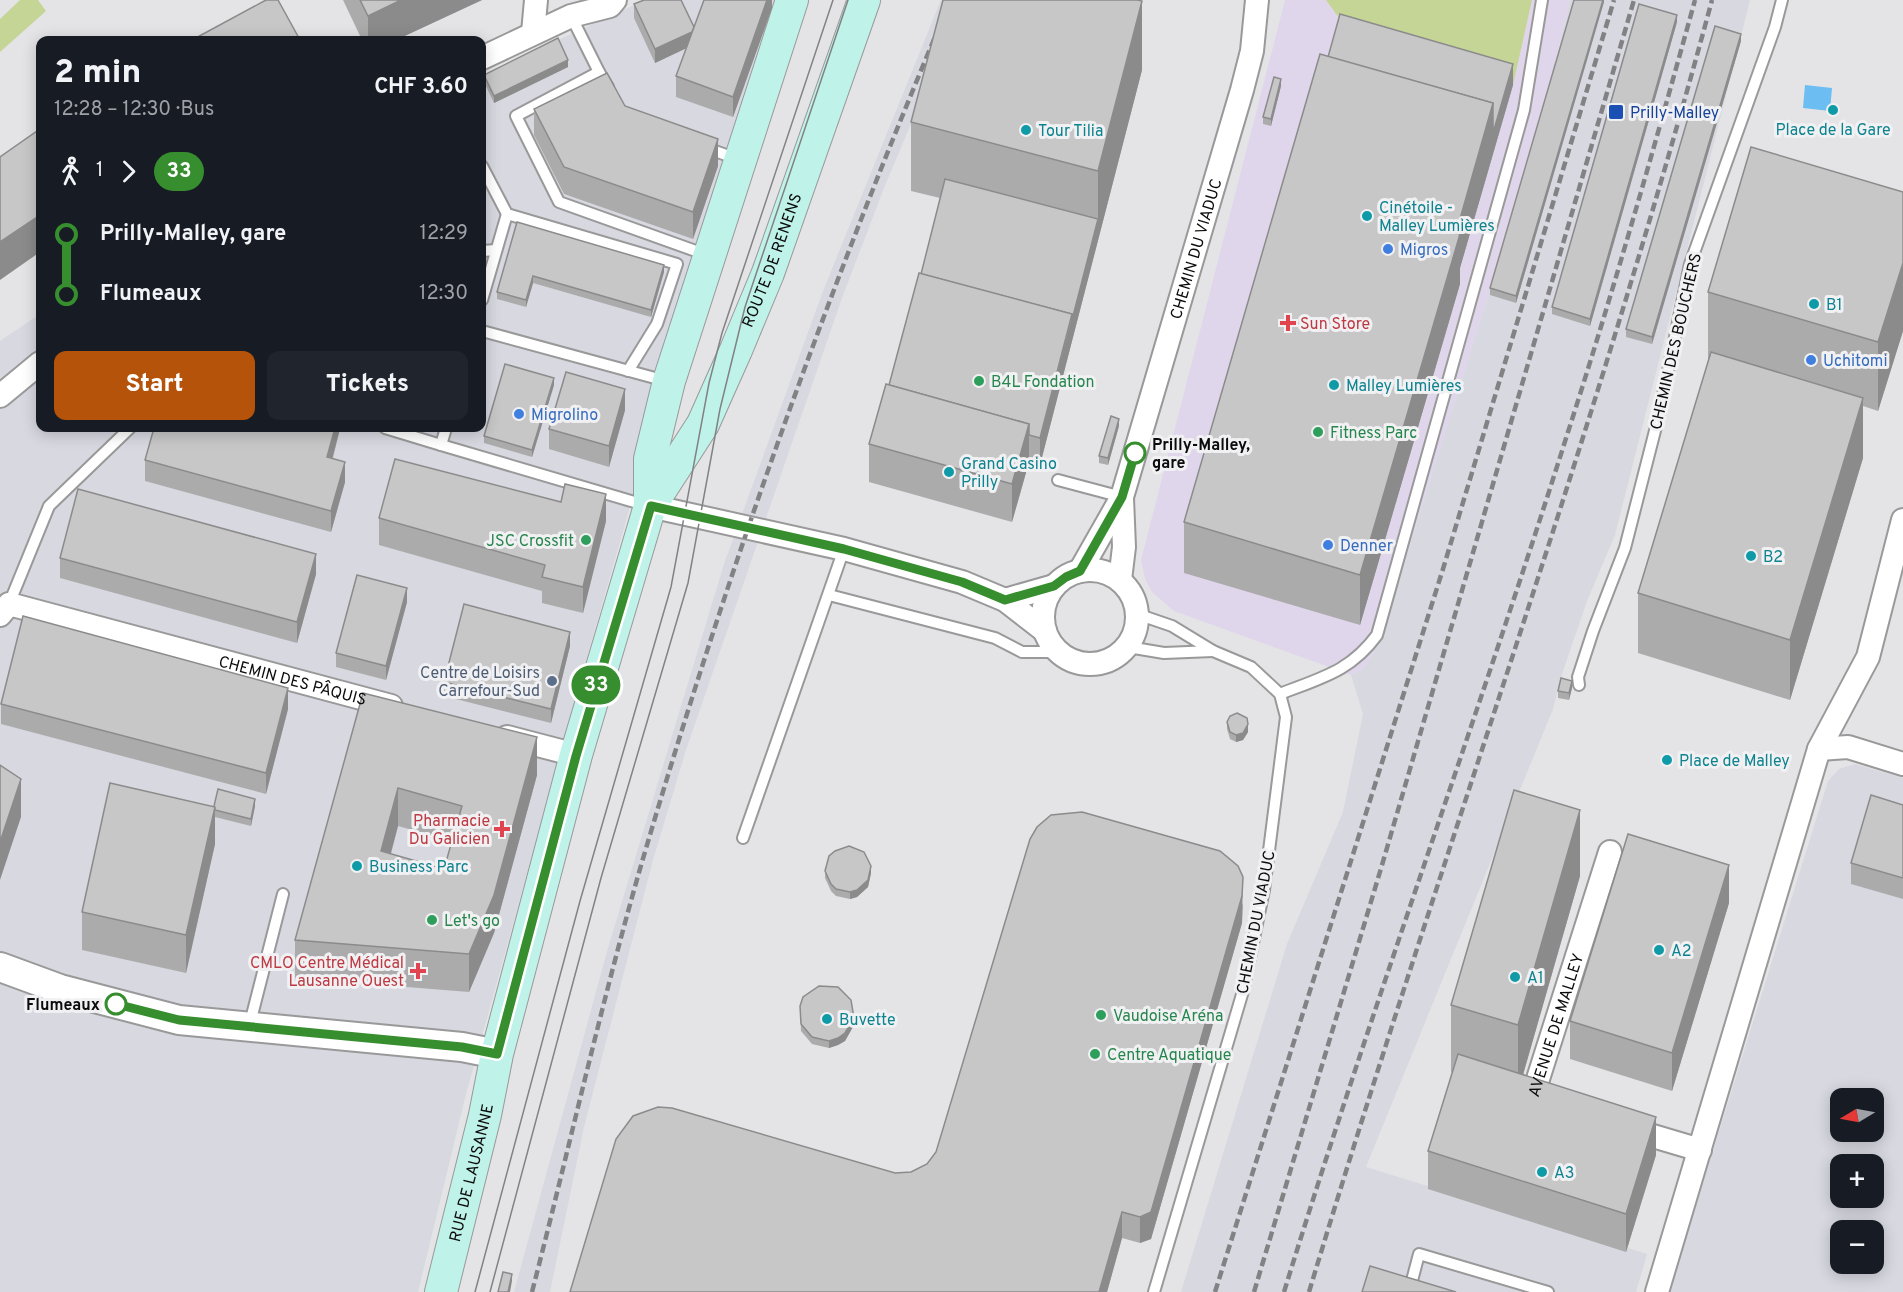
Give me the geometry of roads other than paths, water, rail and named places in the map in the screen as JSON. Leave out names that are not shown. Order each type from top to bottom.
[{"type":"main road","name":"ROUTE DE RENENS","points":[[651,506],[650,459],[669,381],[792,0]]},
{"type":"main road","name":"ROUTE DE RENENS","points":[[497,1054],[576,756],[651,506],[703,424],[736,350],[768,273],[864,0]]},
{"type":"main road","name":"RUE DE LAUSANNE","points":[[441,1292],[485,1115],[497,1054]]},
{"type":"street","points":[[533,33],[536,0]]},
{"type":"street","points":[[486,56],[571,16],[610,6],[615,0]]},
{"type":"street","name":"CHEMIN DU VIADUC","points":[[1080,571],[1122,497],[1242,90],[1252,51],[1257,0]]},
{"type":"street","points":[[0,396],[36,366]]},
{"type":"street","name":"CHEMIN DU VIADUC","points":[[1120,580],[1124,547],[1122,497]]},
{"type":"street","points":[[651,506],[844,549],[962,582],[1005,600],[1045,631],[1058,652],[1081,664],[1094,665],[1112,659],[1128,647],[1137,626],[1135,601],[1120,580],[1108,573],[1094,570],[1080,571],[1054,586],[1005,600]]},
{"type":"street","points":[[1657,1292],[1819,749],[1868,657],[1903,520]]},
{"type":"street","points":[[1045,631],[1045,607],[1054,586]]},
{"type":"street","name":"CHEMIN DES PÂQUIS","points":[[4,609],[409,711]]},
{"type":"street","points":[[487,731],[576,756]]},
{"type":"street","points":[[1819,749],[1848,747],[1903,764]]},
{"type":"street","name":"AVENUE DE MALLEY","points":[[1553,1107],[1531,1101],[1610,852]]},
{"type":"street","points":[[0,967],[60,989],[179,1020],[462,1047],[497,1054]]},
{"type":"street","points":[[1610,1124],[1700,1150]]},
{"type":"lane","points":[[1137,614],[1172,626],[1213,651],[1251,667],[1280,694],[1343,668],[1363,654],[1377,635],[1524,110],[1542,0]]},
{"type":"lane","name":"CHEMIN DES BOUCHERS","points":[[1579,685],[1578,677],[1593,631],[1625,548],[1659,415],[1690,264],[1775,27],[1782,0]]},
{"type":"lane","points":[[571,16],[616,102]]},
{"type":"lane","points":[[599,72],[516,116],[559,202],[710,256]]},
{"type":"lane","points":[[689,143],[741,160]]},
{"type":"lane","points":[[486,174],[507,214],[486,286]]},
{"type":"lane","points":[[507,214],[677,264],[657,324],[628,371]]},
{"type":"lane","points":[[486,251],[496,250]]},
{"type":"lane","points":[[486,332],[669,381]]},
{"type":"lane","points":[[4,609],[49,506],[126,432]]},
{"type":"lane","points":[[398,432],[651,506]]},
{"type":"lane","points":[[441,445],[445,432]]},
{"type":"lane","points":[[1058,480],[1122,497]]},
{"type":"lane","points":[[743,838],[844,549]]},
{"type":"lane","points":[[829,595],[995,638],[1022,652],[1058,652]]},
{"type":"lane","points":[[1128,647],[1164,653],[1213,651]]},
{"type":"lane","name":"CHEMIN DU VIADUC","points":[[1154,1292],[1243,991],[1264,890],[1286,717],[1280,694]]},
{"type":"lane","points":[[249,1027],[283,894]]},
{"type":"lane","points":[[1409,1292],[1419,1254],[1527,1289],[1548,1292]]},
{"type":"water","points":[[1805,85],[1832,88],[1830,111],[1803,108]]},
{"type":"tram line","points":[[475,1292],[580,901],[671,587],[709,383],[722,333],[833,0]]},
{"type":"tram line","points":[[490,1292],[601,878],[688,583],[720,409],[745,307],[848,0]]},
{"type":"railway","points":[[1215,1292],[1443,569],[1614,0]]},
{"type":"railway","points":[[1254,1292],[1382,865],[1634,0]]},
{"type":"railway","points":[[1284,1292],[1353,1076],[1568,432],[1634,217],[1695,0]]},
{"type":"railway","points":[[1309,1292],[1410,969],[1618,325],[1712,0]]},
{"type":"railway","points":[[532,1292],[627,915],[706,653],[814,342],[935,37]]},
{"type":"place","name":"Place de la Gare","points":[[1833,110]]},
{"type":"place","name":"Prilly-Malley","points":[[1616,112]]},
{"type":"place","name":"Tour Tilia","points":[[1026,130]]},
{"type":"place","name":"Cinétoile - Malley Lumières","points":[[1367,216]]},
{"type":"place","name":"Migros","points":[[1388,249]]},
{"type":"place","name":"B1","points":[[1814,304]]},
{"type":"place","name":"Sun Store","points":[[1288,323]]},
{"type":"place","name":"Uchitomi","points":[[1811,360]]},
{"type":"place","name":"B4L Fondation","points":[[979,381]]},
{"type":"place","name":"Malley Lumières","points":[[1334,385]]},
{"type":"place","name":"Migrolino","points":[[519,414]]},
{"type":"place","name":"Fitness Parc","points":[[1318,432]]},
{"type":"place","name":"Prilly-Malley, gare","points":[[1135,453]]},
{"type":"place","name":"Grand Casino Prilly","points":[[949,472]]},
{"type":"place","name":"JSC Crossfit","points":[[586,540]]},
{"type":"place","name":"Denner","points":[[1328,545]]},
{"type":"place","name":"B2","points":[[1751,556]]},
{"type":"place","name":"Centre de Loisirs Carrefour-Sud","points":[[552,681]]},
{"type":"place","name":"Place de Malley","points":[[1667,760]]},
{"type":"place","name":"Pharmacie Du Galicien","points":[[502,829]]},
{"type":"place","name":"Business Parc","points":[[357,866]]},
{"type":"place","name":"Let's go","points":[[432,920]]},
{"type":"place","name":"A2","points":[[1659,950]]},
{"type":"place","name":"CMLO Centre Médical Lausanne Ouest","points":[[418,971]]},
{"type":"place","name":"A1","points":[[1515,977]]},
{"type":"place","name":"Flumeaux","points":[[116,1004]]},
{"type":"place","name":"Vaudoise Aréna","points":[[1101,1015]]},
{"type":"place","name":"Buvette","points":[[827,1019]]},
{"type":"place","name":"Centre Aquatique","points":[[1095,1054]]},
{"type":"place","name":"A3","points":[[1542,1172]]}]
